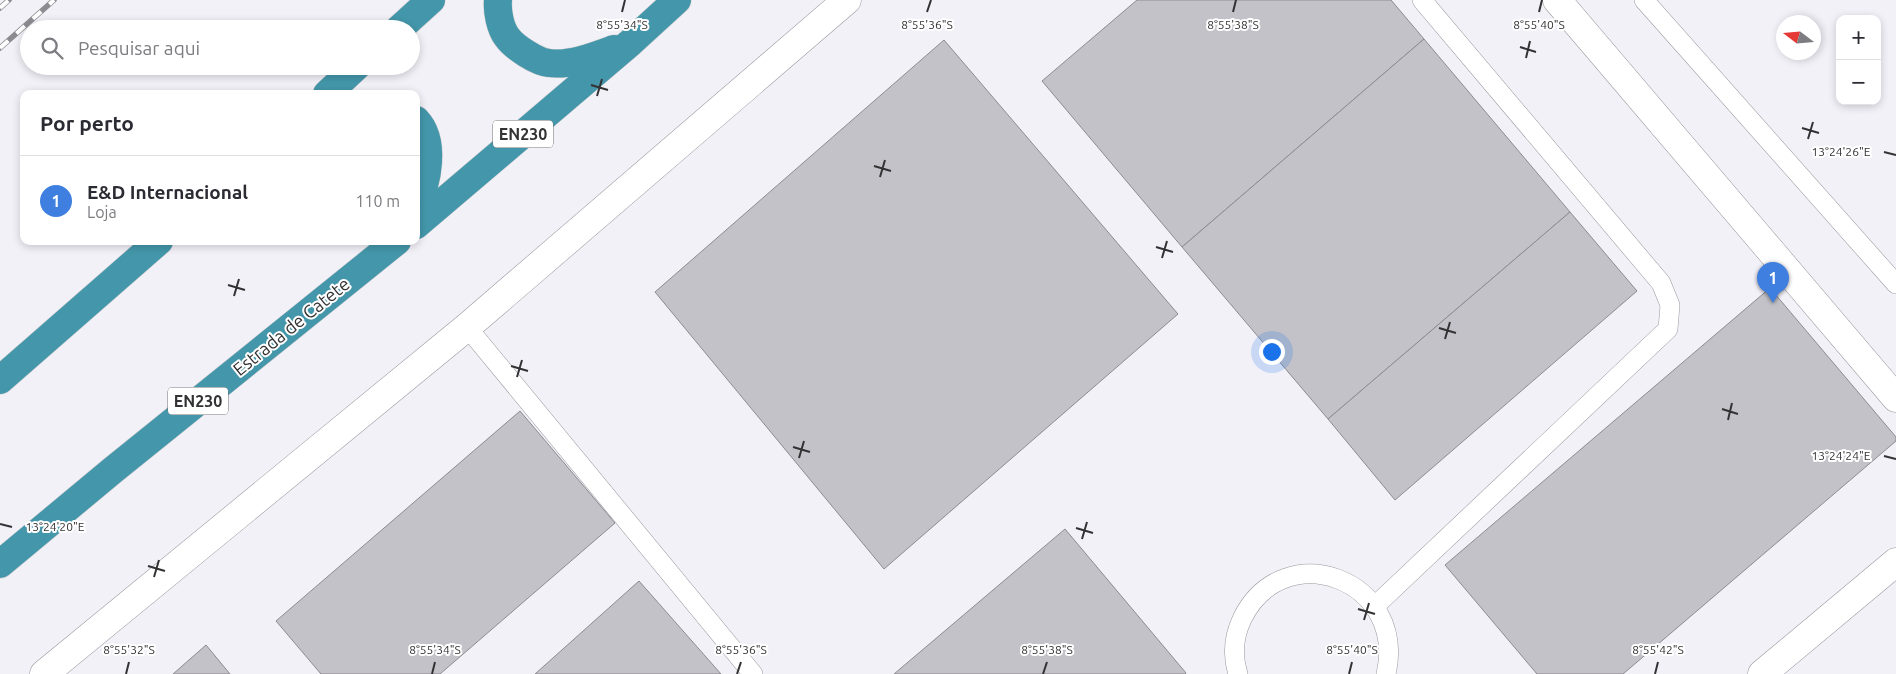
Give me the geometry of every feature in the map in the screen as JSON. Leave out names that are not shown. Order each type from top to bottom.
[{"type":"highway","points":[[408,20],[431,0]]},
{"type":"highway","name":"EN230","points":[[498,0],[497,10],[506,37],[527,54],[549,64],[582,60],[630,43]]},
{"type":"highway","name":"EN230","points":[[420,222],[630,43],[677,0]]},
{"type":"highway","points":[[331,90],[347,75]]},
{"type":"highway","points":[[420,124],[429,148],[427,175],[420,195]]},
{"type":"highway","points":[[0,380],[153,245]]},
{"type":"highway","name":"Estrada de Catete","points":[[0,564],[113,470],[392,245]]},
{"type":"street","points":[[44,674],[467,327],[847,0]]},
{"type":"street","points":[[1557,0],[1896,398]]},
{"type":"street","points":[[1762,674],[1896,562]]},
{"type":"lane","points":[[1375,606],[1668,329],[1670,305],[1661,283],[1422,0]]},
{"type":"lane","points":[[1644,0],[1896,284]]},
{"type":"lane","points":[[467,327],[753,674]]},
{"type":"lane","points":[[1238,674],[1234,663],[1234,644],[1238,626],[1247,609],[1259,594],[1274,584],[1292,576],[1311,574],[1329,576],[1347,582],[1363,592],[1375,606],[1384,623],[1389,641],[1390,660],[1386,674]]},
{"type":"building","points":[[1137,0],[1391,0],[1424,39],[1182,247],[1042,81]]},
{"type":"building","points":[[1424,39],[1570,212],[1328,419],[1182,247]]},
{"type":"building","points":[[944,40],[1178,314],[884,569],[655,292]]},
{"type":"building","points":[[1570,212],[1637,291],[1395,500],[1328,419]]},
{"type":"building","points":[[1770,288],[1896,437],[1896,441],[1623,674],[1537,674],[1445,565]]},
{"type":"building","points":[[520,411],[615,523],[440,674],[321,674],[276,621]]},
{"type":"building","points":[[1065,529],[1185,674],[894,674]]},
{"type":"building","points":[[639,581],[721,674],[535,674]]},
{"type":"building","points":[[206,645],[230,674],[173,674]]},
{"type":"railway","points":[[0,8],[9,0]]},
{"type":"railway","points":[[32,20],[54,0]]},
{"type":"railway","points":[[0,48],[20,30]]},
{"type":"place","name":"E&D Internacional","points":[[1773,303]]}]
